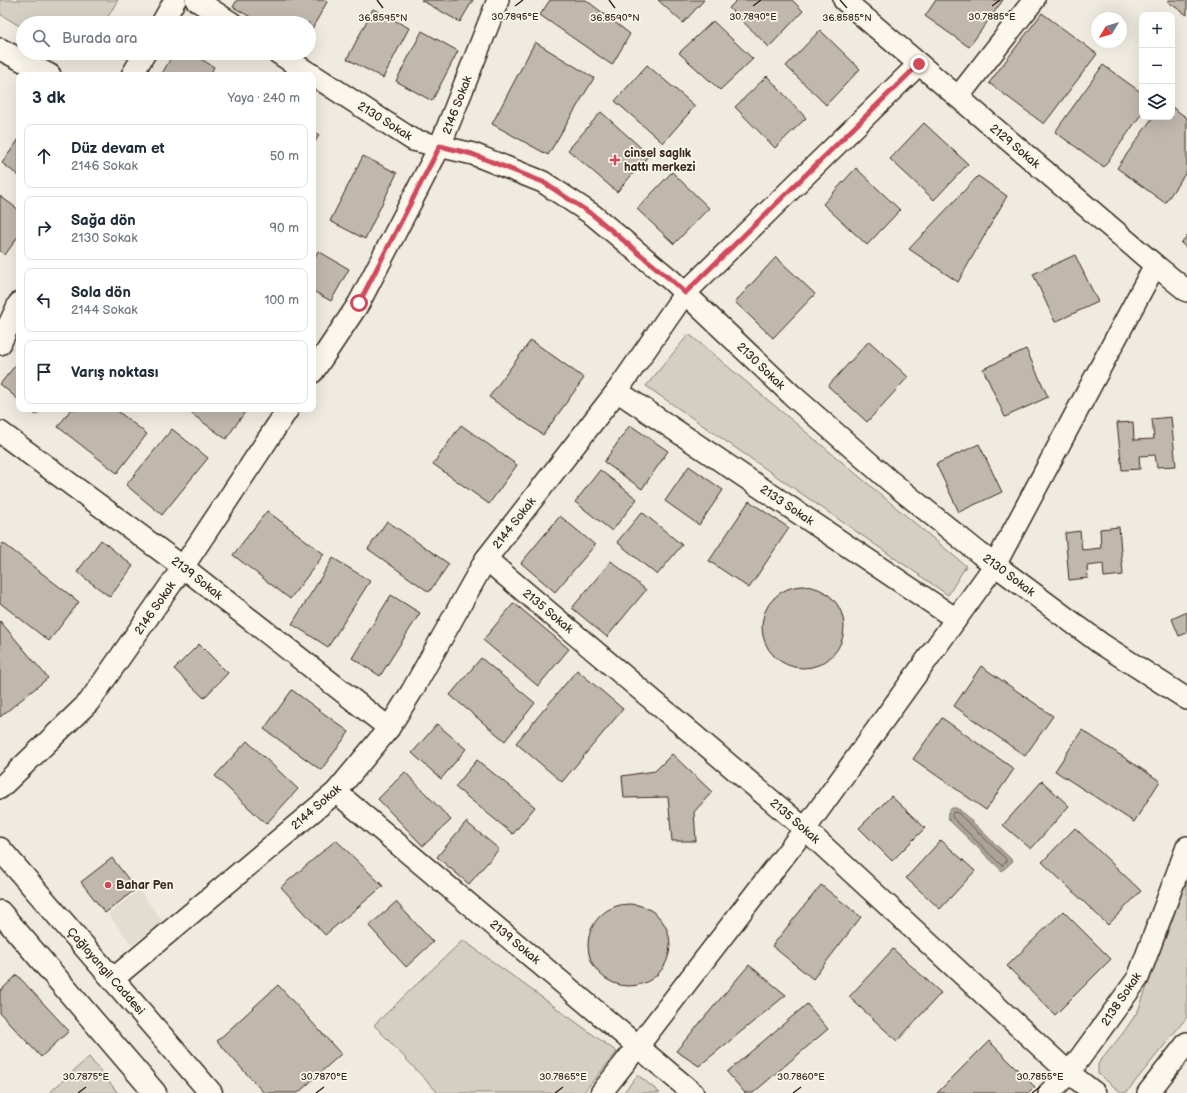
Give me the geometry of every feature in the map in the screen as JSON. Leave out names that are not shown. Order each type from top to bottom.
[{"type":"main road","name":"Çağlayangil Caddesi","points":[[0,849],[211,1093]]},
{"type":"main road","points":[[0,912],[155,1093]]},
{"type":"street","points":[[166,16],[175,0]]},
{"type":"street","points":[[196,0],[221,16]]},
{"type":"street","name":"2146 Sokak","points":[[316,368],[359,303],[440,146],[498,0]]},
{"type":"street","name":"2129 Sokak","points":[[844,0],[1187,291]]},
{"type":"street","points":[[958,98],[1034,0]]},
{"type":"street","points":[[0,49],[16,57]]},
{"type":"street","points":[[21,60],[44,72]]},
{"type":"street","points":[[134,72],[141,60]]},
{"type":"street","name":"2130 Sokak","points":[[289,60],[308,72]]},
{"type":"street","name":"2144 Sokak","points":[[112,979],[336,792],[389,728],[412,691],[486,559],[617,391],[685,293],[919,64]]},
{"type":"street","name":"2130 Sokak","points":[[316,77],[413,140],[472,154],[543,182],[593,215],[671,280],[792,395],[890,481],[995,565],[1100,643],[1187,699]]},
{"type":"street","points":[[600,1093],[805,829],[995,565],[1155,265]]},
{"type":"street","points":[[0,344],[16,309]]},
{"type":"street","name":"2133 Sokak","points":[[617,391],[956,619]]},
{"type":"street","name":"2146 Sokak","points":[[0,788],[89,702],[183,567],[286,412]]},
{"type":"street","name":"2139 Sokak","points":[[0,432],[183,567],[389,728]]},
{"type":"street","name":"2135 Sokak","points":[[486,559],[805,829],[1069,1073],[1095,1093]]},
{"type":"street","name":"2139 Sokak","points":[[336,792],[693,1093]]},
{"type":"street","name":"2138 Sokak","points":[[1049,1093],[1069,1073],[1138,978],[1187,847]]},
{"type":"street","points":[[1148,1093],[1187,1043]]},
{"type":"shaded area","points":[[0,0],[118,0],[108,16],[16,16],[16,24],[0,14]]},
{"type":"shaded area","points":[[689,334],[966,566],[948,595],[646,386]]},
{"type":"shaded area","points":[[1187,879],[1187,1017],[1126,1093],[1122,1093],[1098,1074],[1098,1064],[1123,1033],[1138,1011]]},
{"type":"shaded area","points":[[139,890],[163,922],[132,945],[108,914]]},
{"type":"shaded area","points":[[463,940],[617,1052],[583,1093],[438,1093],[374,1025]]},
{"type":"shaded area","points":[[89,1057],[118,1093],[49,1093]]},
{"type":"shaded area","points":[[638,1075],[660,1093],[623,1093]]},
{"type":"water","points":[[952,808],[960,810],[1013,861],[1002,871],[950,821],[948,814]]},
{"type":"building","points":[[237,0],[325,0],[327,2],[316,22],[316,16],[249,16],[233,7]]},
{"type":"building","points":[[421,0],[473,0],[460,22]]},
{"type":"building","points":[[550,0],[586,0],[630,34],[612,65],[540,15]]},
{"type":"building","points":[[658,0],[704,0],[683,23]]},
{"type":"building","points":[[737,0],[792,0],[803,11],[769,47],[729,8]]},
{"type":"building","points":[[936,0],[1003,0],[969,47],[925,16]]},
{"type":"building","points":[[1169,0],[1187,0],[1187,15],[1168,2]]},
{"type":"building","points":[[373,9],[409,28],[383,78],[347,59]]},
{"type":"building","points":[[1042,13],[1097,54],[1044,124],[989,83]]},
{"type":"building","points":[[713,21],[753,59],[720,90],[679,53]]},
{"type":"building","points":[[820,30],[860,69],[826,105],[786,66]]},
{"type":"building","points":[[422,31],[458,51],[432,101],[396,81]]},
{"type":"building","points":[[535,42],[594,78],[548,155],[492,124]]},
{"type":"building","points":[[170,60],[202,60],[214,67],[212,72],[163,72]]},
{"type":"building","points":[[647,65],[695,106],[663,143],[615,101]]},
{"type":"building","points":[[1103,65],[1139,91],[1139,117],[1104,167],[1055,132]]},
{"type":"building","points":[[767,76],[806,118],[775,148],[735,107]]},
{"type":"building","points":[[1175,109],[1187,118],[1187,171],[1165,203],[1117,168],[1151,120],[1175,120]]},
{"type":"building","points":[[601,112],[649,155],[617,192],[568,150]]},
{"type":"building","points":[[924,123],[968,164],[934,200],[890,159]]},
{"type":"building","points":[[316,133],[319,135],[316,140]]},
{"type":"building","points":[[16,143],[16,174],[2,163]]},
{"type":"building","points":[[363,156],[397,173],[365,239],[330,221]]},
{"type":"building","points":[[856,168],[900,210],[867,245],[823,204]]},
{"type":"building","points":[[672,172],[709,208],[674,244],[637,209]]},
{"type":"building","points":[[978,176],[1007,196],[958,282],[909,249]]},
{"type":"building","points":[[0,196],[16,208],[16,239],[5,255],[0,251]]},
{"type":"building","points":[[1187,236],[1187,248],[1181,243]]},
{"type":"building","points":[[318,251],[349,269],[331,301],[316,293],[316,255]]},
{"type":"building","points":[[1075,255],[1098,302],[1055,322],[1033,274]]},
{"type":"building","points":[[776,257],[815,294],[773,338],[735,302]]},
{"type":"building","points":[[531,340],[584,378],[543,435],[489,397]]},
{"type":"building","points":[[869,341],[908,377],[867,422],[828,386]]},
{"type":"building","points":[[1026,349],[1048,397],[1005,417],[983,369]]},
{"type":"building","points":[[16,365],[16,397],[0,384]]},
{"type":"building","points":[[69,412],[119,412],[147,434],[117,473],[58,427]]},
{"type":"building","points":[[189,412],[245,412],[226,439]]},
{"type":"building","points":[[1171,417],[1176,466],[1157,467],[1155,455],[1139,456],[1140,469],[1122,470],[1117,423],[1133,422],[1134,440],[1154,439],[1152,419]]},
{"type":"building","points":[[461,425],[517,465],[489,504],[433,464]]},
{"type":"building","points":[[630,425],[668,451],[642,489],[604,462]]},
{"type":"building","points":[[172,429],[208,458],[162,515],[126,485]]},
{"type":"building","points":[[979,444],[1002,492],[959,512],[936,464]]},
{"type":"building","points":[[689,466],[723,490],[699,525],[665,501]]},
{"type":"building","points":[[600,470],[637,499],[612,531],[575,502]]},
{"type":"building","points":[[749,501],[789,528],[749,588],[709,561]]},
{"type":"building","points":[[267,511],[324,554],[290,599],[233,555]]},
{"type":"building","points":[[642,512],[682,545],[657,575],[617,542]]},
{"type":"building","points":[[560,516],[595,545],[555,592],[521,563]]},
{"type":"building","points":[[387,521],[449,564],[429,592],[368,549]]},
{"type":"building","points":[[1119,527],[1123,575],[1104,577],[1103,564],[1087,566],[1088,578],[1069,580],[1065,533],[1080,531],[1082,550],[1101,548],[1100,529]]},
{"type":"building","points":[[101,540],[133,566],[110,597],[77,572]]},
{"type":"building","points":[[3,543],[79,602],[49,641],[0,603],[0,548]]},
{"type":"building","points":[[333,558],[370,581],[328,647],[292,624]]},
{"type":"building","points":[[611,561],[646,590],[607,637],[572,608]]},
{"type":"building","points":[[803,586],[819,589],[832,598],[841,611],[844,627],[841,643],[832,656],[819,665],[803,668],[787,665],[774,656],[765,643],[762,627],[765,611],[774,598],[787,589]]},
{"type":"building","points":[[391,595],[420,613],[380,676],[352,658]]},
{"type":"building","points":[[514,603],[569,649],[538,686],[483,640]]},
{"type":"building","points":[[1187,612],[1187,633],[1179,636],[1172,619]]},
{"type":"building","points":[[0,621],[48,678],[0,717]]},
{"type":"building","points":[[199,644],[228,673],[204,698],[174,669]]},
{"type":"building","points":[[481,658],[535,703],[505,741],[450,695]]},
{"type":"building","points":[[981,666],[1053,716],[1025,756],[954,706]]},
{"type":"building","points":[[577,670],[623,709],[562,782],[516,743]]},
{"type":"building","points":[[292,690],[349,732],[321,770],[264,729]]},
{"type":"building","points":[[942,718],[1014,769],[986,810],[913,759]]},
{"type":"building","points":[[437,724],[466,749],[441,779],[412,753]]},
{"type":"building","points":[[1082,730],[1160,781],[1134,822],[1055,771]]},
{"type":"building","points":[[247,741],[298,789],[266,824],[215,776]]},
{"type":"building","points":[[672,754],[712,792],[694,812],[696,841],[672,841],[668,797],[624,798],[622,776],[655,771]]},
{"type":"building","points":[[477,760],[535,807],[513,834],[455,787]]},
{"type":"building","points":[[405,772],[451,820],[423,846],[378,799]]},
{"type":"building","points":[[1042,781],[1069,806],[1031,849],[1003,825]]},
{"type":"building","points":[[891,796],[925,828],[892,861],[859,828]]},
{"type":"building","points":[[466,822],[499,849],[469,884],[437,857]]},
{"type":"building","points":[[1075,828],[1141,891],[1108,925],[1042,862]]},
{"type":"building","points":[[336,840],[383,886],[325,935],[281,887]]},
{"type":"building","points":[[941,840],[975,871],[940,909],[906,878]]},
{"type":"building","name":"Bahar Pen","points":[[112,858],[136,889],[105,913],[81,882]]},
{"type":"building","points":[[821,885],[861,917],[813,979],[772,946]]},
{"type":"building","points":[[396,902],[433,942],[406,967],[369,926]]},
{"type":"building","points":[[629,904],[645,907],[658,916],[667,929],[670,945],[667,961],[658,974],[645,983],[629,986],[613,983],[600,974],[591,961],[588,945],[591,929],[600,916],[613,907]]},
{"type":"building","points":[[1063,911],[1111,959],[1055,1015],[1007,966]]},
{"type":"building","points":[[893,949],[941,993],[897,1041],[849,997]]},
{"type":"building","points":[[749,965],[786,995],[699,1066],[676,1051]]},
{"type":"building","points":[[17,975],[69,1031],[41,1057],[0,1013],[0,991]]},
{"type":"building","points":[[278,985],[341,1054],[298,1093],[264,1093],[217,1041]]},
{"type":"building","points":[[807,1004],[828,1029],[753,1093],[745,1093],[727,1072]]},
{"type":"building","points":[[989,1041],[1035,1087],[1029,1093],[937,1093]]},
{"type":"place","name":"cinsel saglık hattı merkezi","points":[[615,160]]},
{"type":"place","name":"Bahar Pen","points":[[108,885]]},
{"type":"route","points":[[359,303],[440,146],[472,154],[543,182],[593,215],[685,293],[919,64]]}]
